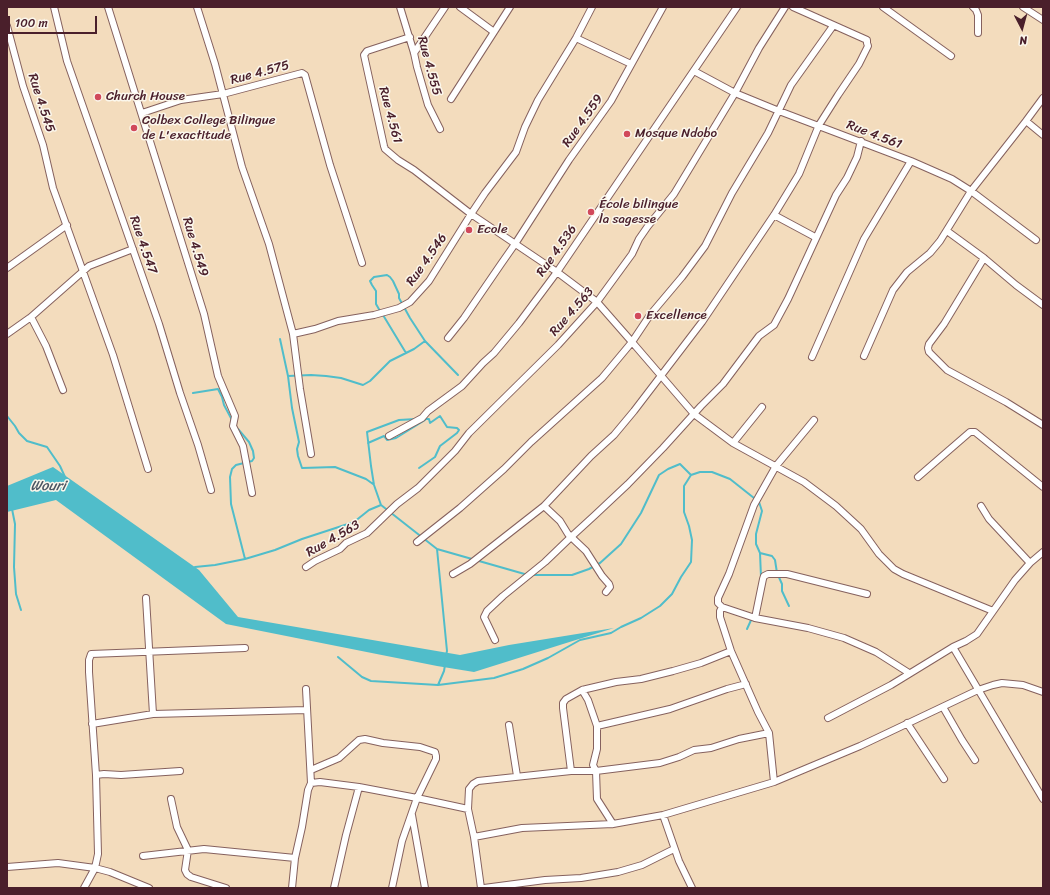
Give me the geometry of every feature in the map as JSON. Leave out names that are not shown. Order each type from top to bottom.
[{"type":"street","name":"Rue 4.547","points":[[54,7],[67,61],[159,324],[211,490]]},
{"type":"street","name":"Rue 4.549","points":[[108,7],[204,314],[218,376],[235,416],[233,424],[234,429],[243,446],[252,493]]},
{"type":"street","points":[[197,7],[223,94],[242,167],[269,244],[294,334],[300,389],[310,454]]},
{"type":"street","name":"Rue 4.555","points":[[400,7],[410,37],[428,105],[440,129]]},
{"type":"street","points":[[414,53],[445,7]]},
{"type":"street","points":[[460,7],[494,32]]},
{"type":"street","points":[[451,99],[510,7]]},
{"type":"street","name":"Rue 4.546","points":[[294,334],[338,321],[390,311],[410,302],[429,281],[485,193],[516,152],[525,127],[538,100],[576,38],[592,7]]},
{"type":"street","name":"Rue 4.559","points":[[448,338],[464,318],[515,244],[569,160],[611,101],[663,7]]},
{"type":"street","name":"Rue 4.536","points":[[389,436],[422,418],[428,411],[462,386],[494,353],[519,323],[557,272],[737,7]]},
{"type":"street","name":"Rue 4.563","points":[[306,568],[315,561],[340,549],[346,543],[367,533],[391,508],[418,488],[455,451],[469,433],[558,345],[597,302],[632,254],[638,239],[674,194],[735,93],[759,48],[785,7]]},
{"type":"street","points":[[453,574],[470,564],[544,506],[591,456],[614,435],[702,322],[774,215],[799,174],[819,125],[859,64],[868,46],[867,40],[793,7]]},
{"type":"street","points":[[883,7],[892,9],[951,56]]},
{"type":"street","points":[[973,7],[978,15],[978,33]]},
{"type":"street","points":[[1023,7],[1043,20]]},
{"type":"street","name":"Rue 4.545","points":[[7,26],[23,86],[43,145],[53,188],[84,270],[113,355],[148,469]]},
{"type":"street","points":[[416,542],[460,508],[504,469],[531,442],[602,378],[632,342],[704,246],[732,193],[768,133],[791,85],[833,26]]},
{"type":"street","name":"Rue 4.561","points":[[410,37],[367,51],[364,55],[385,149],[471,214]]},
{"type":"street","points":[[576,38],[631,64]]},
{"type":"street","name":"Rue 4.561","points":[[694,71],[735,93],[911,161],[864,239],[812,357]]},
{"type":"street","name":"Rue 4.575","points":[[142,113],[181,100],[223,94],[302,73],[305,75],[330,165],[362,262]]},
{"type":"street","points":[[864,356],[893,290],[907,272],[930,253],[947,231],[971,191],[1043,98]]},
{"type":"street","points":[[1026,121],[1043,135]]},
{"type":"street","points":[[494,640],[484,614],[596,516],[723,384],[759,336],[774,325],[788,299],[815,237],[857,157],[861,141]]},
{"type":"street","points":[[911,161],[952,179],[971,191],[1036,240]]},
{"type":"street","points":[[471,214],[557,272],[597,302],[694,414],[733,443],[804,482],[836,506],[861,529],[879,554],[894,569],[993,611]]},
{"type":"street","points":[[774,215],[815,237]]},
{"type":"street","points":[[7,268],[67,225]]},
{"type":"street","points":[[947,231],[984,258],[1043,305]]},
{"type":"street","points":[[7,334],[31,317],[89,266],[133,249]]},
{"type":"street","points":[[984,258],[944,324],[929,344],[929,352],[947,370],[1006,402],[1043,425]]},
{"type":"street","points":[[31,317],[46,346],[63,390]]},
{"type":"street","points":[[733,443],[762,407]]},
{"type":"street","points":[[814,420],[776,466],[754,505],[729,574],[718,598],[718,603],[722,607],[755,618],[808,628],[844,638],[876,652],[910,673]]},
{"type":"street","points":[[918,477],[970,432],[975,432],[1043,487]]},
{"type":"street","points":[[544,506],[560,521],[571,537],[586,551],[609,584],[610,587],[606,592]]},
{"type":"street","points":[[981,506],[989,519],[1030,563]]},
{"type":"street","points":[[828,718],[891,685],[977,634],[1015,580],[1030,563],[1043,552]]},
{"type":"street","points":[[755,618],[763,579],[764,576],[768,574],[788,574],[867,594]]},
{"type":"street","points":[[146,598],[153,714]]},
{"type":"street","points":[[722,607],[720,617],[731,651],[769,734],[774,782]]},
{"type":"street","points":[[953,647],[1043,799]]},
{"type":"street","points":[[84,888],[95,868],[98,854],[96,775],[89,672],[89,660],[91,654],[244,648]]},
{"type":"street","points":[[571,771],[563,703],[566,699],[582,690],[616,682],[641,679],[673,672],[731,651]]},
{"type":"street","points":[[474,837],[522,828],[613,824],[663,815],[774,782],[860,746],[978,690],[1002,683],[1023,685],[1043,692]]},
{"type":"street","points":[[597,726],[670,709],[746,684]]},
{"type":"street","points":[[292,888],[295,858],[308,790],[311,783],[306,689]]},
{"type":"street","points":[[582,690],[588,700],[597,726],[597,749],[593,765],[596,771],[597,799],[613,824]]},
{"type":"street","points":[[943,707],[975,760]]},
{"type":"street","points":[[92,724],[153,714],[307,710]]},
{"type":"street","points":[[907,724],[944,779]]},
{"type":"street","points":[[509,725],[517,776]]},
{"type":"street","points":[[674,849],[642,865],[618,872],[581,878],[545,880],[483,888],[468,809],[469,789],[473,784],[478,782],[517,776],[571,771],[596,771],[660,763],[694,750],[710,748],[738,739],[769,734]]},
{"type":"street","points":[[310,770],[339,758],[359,740],[365,739],[383,743],[420,747],[435,752],[436,760],[417,798],[402,841],[392,888]]},
{"type":"street","points":[[96,775],[122,775],[180,771]]},
{"type":"street","points":[[311,783],[320,782],[360,787],[468,809]]},
{"type":"street","points":[[334,888],[346,835],[360,787]]},
{"type":"street","points":[[171,799],[177,827],[188,850],[185,870],[187,874],[191,877],[226,888]]},
{"type":"street","points":[[412,814],[425,888]]},
{"type":"street","points":[[663,815],[674,849],[692,888]]},
{"type":"street","points":[[143,856],[204,849],[295,858]]},
{"type":"street","points":[[7,867],[58,863],[95,868],[110,872],[149,888]]},
{"type":"water","name":"Wouri","points":[[53,467],[199,570],[238,617],[460,655],[509,645],[614,628],[474,672],[226,624],[56,500],[7,512],[7,486]]},
{"type":"waterway","points":[[380,311],[376,304],[376,291],[370,281],[374,277],[387,275],[393,281],[399,294],[399,298],[425,341],[458,375]]},
{"type":"waterway","points":[[383,315],[406,353]]},
{"type":"waterway","points":[[280,339],[299,442],[297,449],[298,456],[302,468],[335,467],[366,479],[373,484]]},
{"type":"waterway","points":[[288,376],[326,376],[341,378],[363,385],[370,381],[390,361],[414,349],[425,341]]},
{"type":"waterway","points":[[193,393],[218,389],[232,420]]},
{"type":"waterway","points":[[7,416],[19,433],[27,441],[47,447],[60,466],[65,477]]},
{"type":"waterway","points":[[419,468],[435,457],[440,446],[459,430],[457,428],[447,427],[440,416],[430,423],[429,419],[424,419]]},
{"type":"waterway","points":[[416,419],[399,420],[367,432],[374,485],[381,505],[437,549],[528,575]]},
{"type":"waterway","points":[[368,443],[384,436],[387,440],[396,438],[425,420]]},
{"type":"waterway","points":[[238,429],[249,442],[254,458],[252,461],[236,465],[232,469],[230,477],[231,504],[245,559]]},
{"type":"waterway","points":[[532,575],[572,575],[600,563],[621,544],[641,513],[659,475],[680,464],[691,475]]},
{"type":"waterway","points":[[338,657],[362,677],[371,681],[438,685],[494,678],[523,669],[548,658],[580,640],[611,633],[641,618],[660,606],[672,594],[691,562],[692,540],[684,512],[684,486],[691,475],[700,472],[712,472],[730,479],[759,502],[762,511],[756,534],[756,544],[760,553],[761,577]]},
{"type":"waterway","points":[[195,567],[245,559],[275,550],[302,539],[354,522],[369,510],[381,505]]},
{"type":"waterway","points":[[12,509],[15,524],[14,567],[16,594],[21,610]]},
{"type":"waterway","points":[[437,549],[447,651],[446,655]]},
{"type":"waterway","points":[[760,553],[772,556],[775,560],[777,573],[782,584],[782,591],[789,606]]},
{"type":"waterway","points":[[747,629],[752,618]]},
{"type":"waterway","points":[[438,685],[445,665]]},
{"type":"place","name":"Church House","points":[[98,97]]},
{"type":"place","name":"Colbex College Bilingue de L'exactitude","points":[[134,128]]},
{"type":"place","name":"Mosque Ndobo","points":[[627,134]]},
{"type":"place","name":"École bilingue la sagesse","points":[[591,212]]},
{"type":"place","name":"Ecole","points":[[469,230]]},
{"type":"place","name":"Excellence","points":[[638,316]]}]
